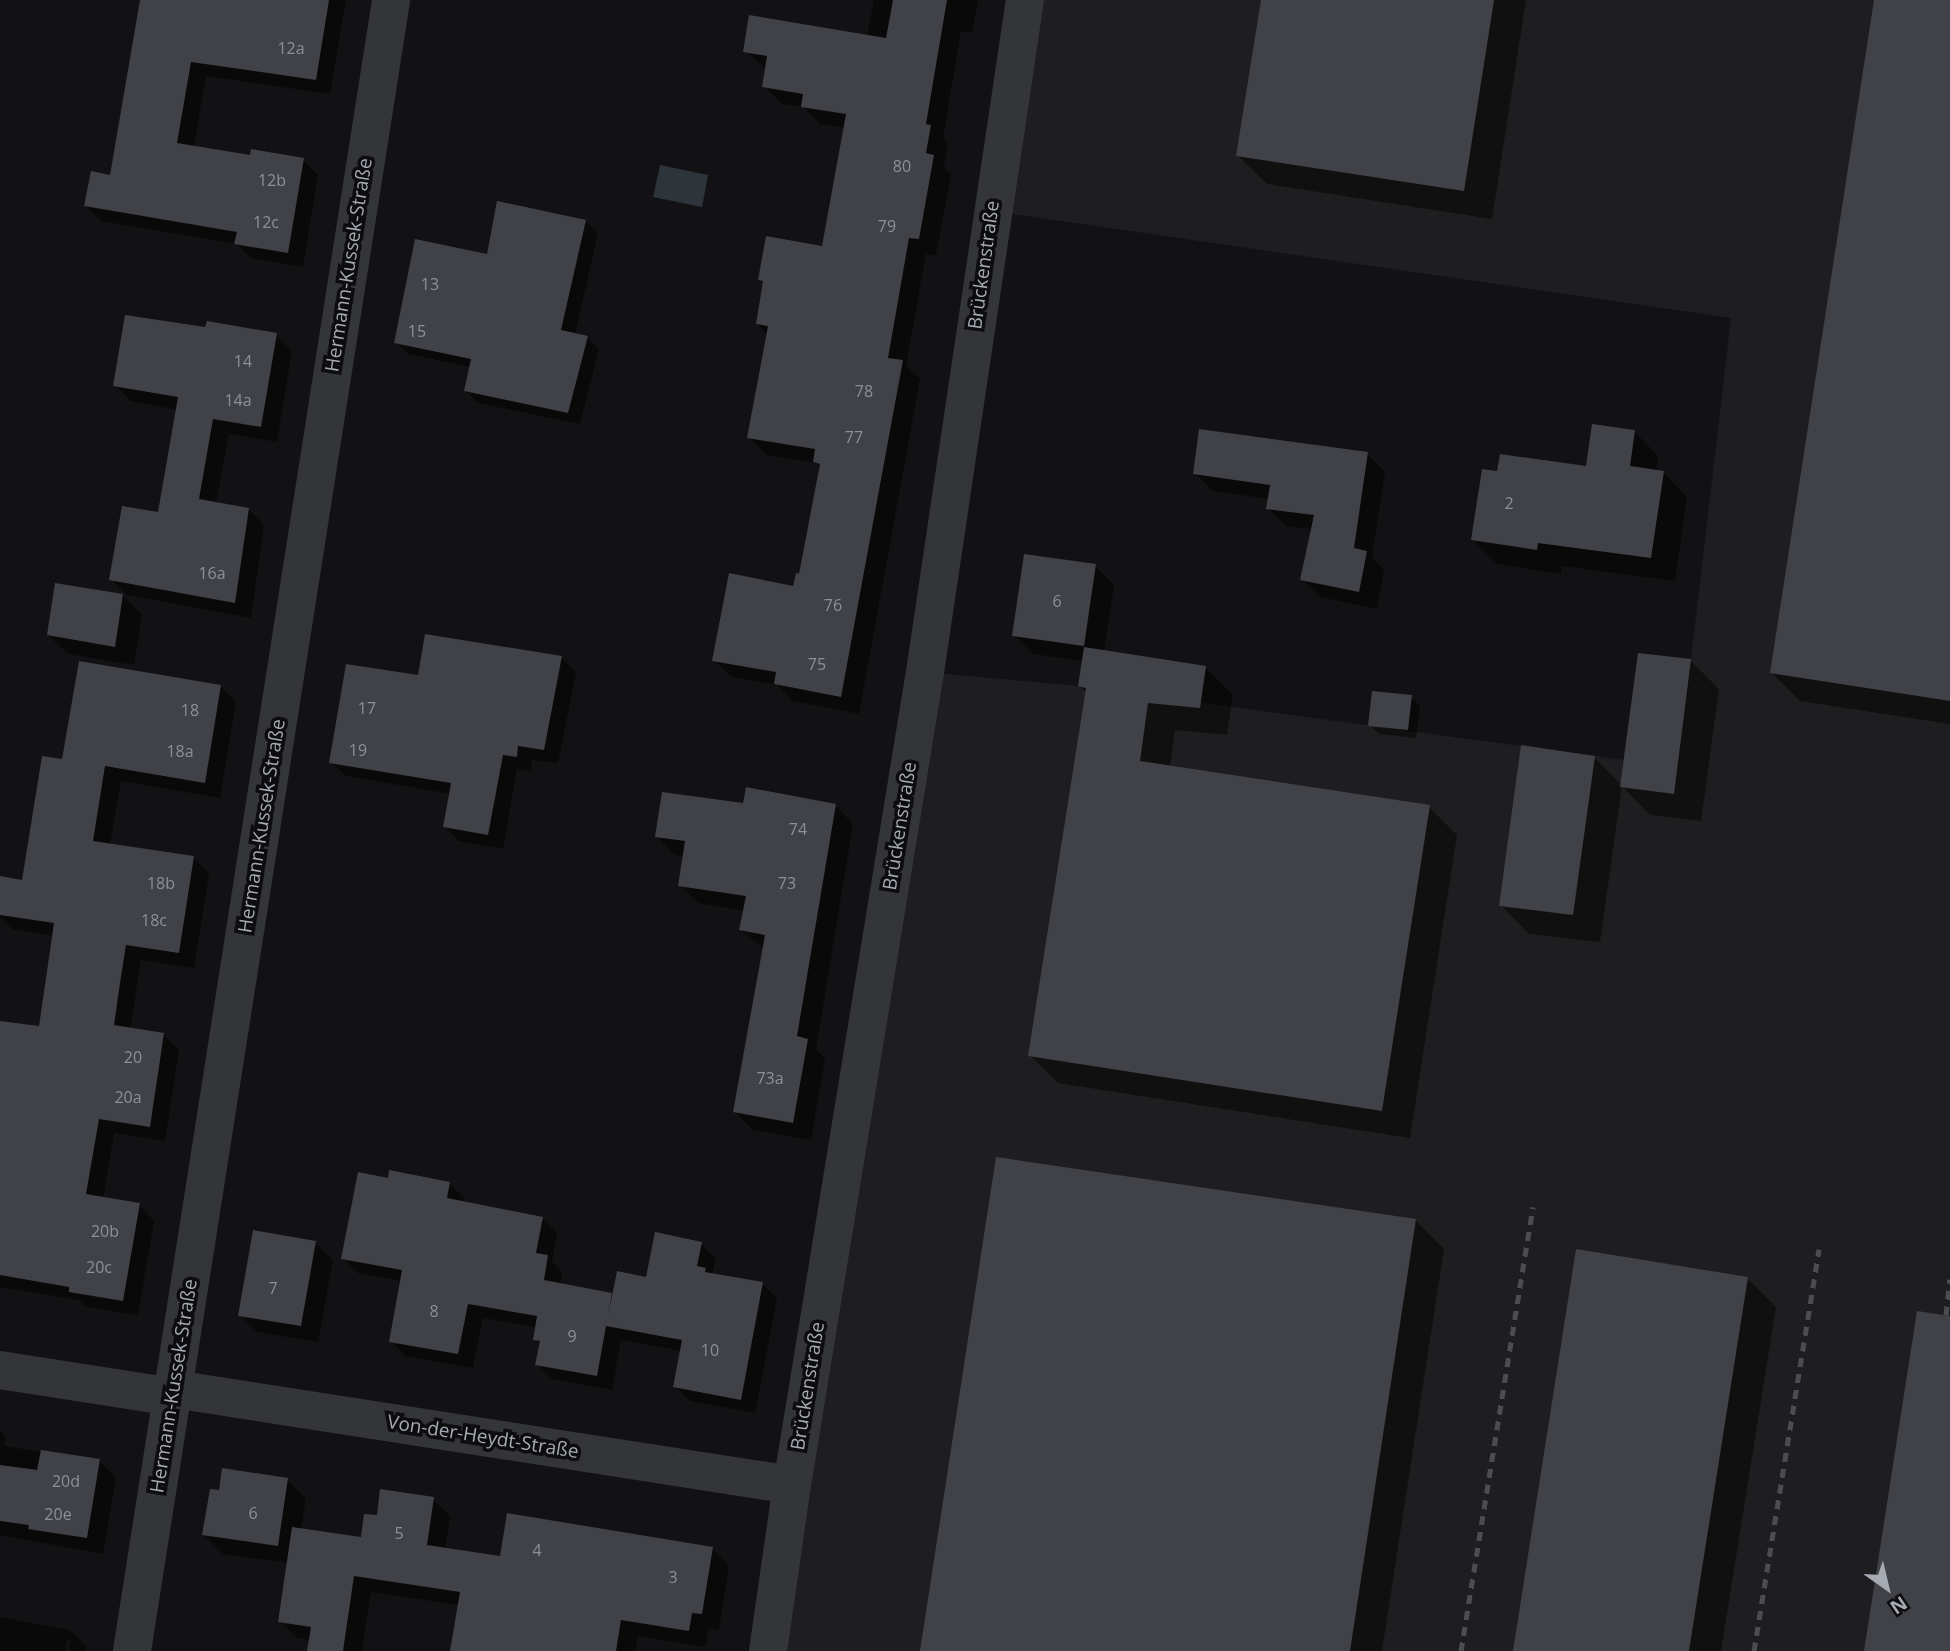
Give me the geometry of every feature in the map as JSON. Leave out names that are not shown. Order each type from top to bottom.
[{"type":"street","name":"Hermann-Kussek-Straße","points":[[132,1651],[391,0]]},
{"type":"street","name":"Brückenstraße","points":[[768,1651],[792,1485],[925,672],[1025,0]]},
{"type":"street","name":"Von-der-Heydt-Straße","points":[[0,1370],[792,1485]]},
{"type":"shaded area","points":[[1025,0],[1950,0],[1950,1651],[768,1651],[925,672],[1078,686],[1624,760],[1638,653],[1691,659],[1731,318],[992,211]]},
{"type":"shaded area","points":[[660,165],[708,175],[702,207],[653,197]]},
{"type":"building","points":[[140,0],[329,0],[316,80],[191,62],[177,143],[250,155],[251,149],[304,158],[288,253],[234,244],[237,232],[84,206],[91,171],[110,175]]},
{"type":"building","points":[[893,0],[947,0],[926,124],[931,125],[926,153],[934,155],[919,239],[909,238],[888,358],[903,360],[841,697],[774,684],[776,672],[712,661],[729,573],[793,586],[796,573],[799,574],[820,464],[813,462],[815,449],[747,438],[768,326],[756,324],[763,281],[758,280],[766,236],[822,246],[846,114],[801,107],[803,94],[762,87],[767,56],[743,52],[749,15],[886,38]]},
{"type":"building","points":[[1261,0],[1494,0],[1464,191],[1236,156]]},
{"type":"building","points":[[1874,0],[1950,0],[1950,701],[1770,673]]},
{"type":"building","points":[[497,201],[586,220],[561,330],[588,336],[568,413],[464,391],[471,359],[394,343],[415,239],[487,254]]},
{"type":"building","points":[[125,315],[205,327],[207,321],[277,333],[261,427],[213,419],[199,499],[249,508],[235,603],[109,580],[122,506],[158,512],[178,397],[113,386]]},
{"type":"building","points":[[1592,424],[1635,430],[1630,466],[1664,471],[1651,558],[1538,543],[1537,550],[1471,540],[1482,469],[1497,471],[1500,454],[1586,466]]},
{"type":"building","points":[[1199,429],[1368,452],[1354,548],[1367,551],[1359,592],[1300,580],[1314,515],[1266,509],[1270,485],[1193,474]]},
{"type":"building","points":[[1024,554],[1096,564],[1084,646],[1012,636]]},
{"type":"building","points":[[55,583],[123,594],[115,647],[47,635]]},
{"type":"building","points":[[425,634],[562,656],[544,750],[518,746],[517,757],[503,755],[488,835],[443,827],[451,783],[329,763],[346,664],[418,675]]},
{"type":"building","points":[[1084,647],[1206,666],[1200,708],[1148,703],[1140,761],[1430,805],[1382,1111],[1028,1056],[1086,688],[1078,686]]},
{"type":"building","points":[[1638,653],[1691,659],[1674,794],[1620,787]]},
{"type":"building","points":[[79,661],[221,685],[205,783],[105,766],[93,841],[194,856],[179,953],[126,945],[114,1025],[164,1033],[150,1127],[99,1119],[86,1194],[140,1203],[123,1301],[69,1292],[69,1287],[0,1275],[0,1021],[39,1026],[54,923],[0,915],[0,876],[22,880],[42,756],[62,759]]},
{"type":"building","points":[[1372,691],[1412,695],[1408,730],[1368,726]]},
{"type":"building","points":[[1521,745],[1595,756],[1573,915],[1499,906]]},
{"type":"building","points":[[746,787],[836,804],[797,1036],[808,1039],[793,1123],[733,1112],[765,935],[739,930],[746,896],[678,886],[685,841],[655,837],[662,792],[743,803]]},
{"type":"building","points":[[996,1157],[1416,1219],[1350,1651],[920,1651]]},
{"type":"building","points":[[389,1170],[450,1182],[447,1198],[543,1217],[536,1253],[548,1255],[544,1280],[612,1293],[608,1316],[617,1271],[646,1277],[655,1232],[702,1242],[697,1266],[706,1268],[705,1272],[763,1282],[741,1400],[673,1387],[682,1340],[606,1326],[597,1376],[535,1365],[540,1341],[533,1340],[537,1316],[468,1304],[458,1354],[389,1342],[402,1270],[341,1259],[358,1172],[388,1178]]},
{"type":"building","points":[[253,1230],[316,1241],[301,1326],[238,1316]]},
{"type":"building","points":[[1576,1249],[1748,1277],[1689,1651],[1513,1651]]},
{"type":"building","points":[[1917,1311],[1950,1316],[1950,1651],[1864,1651]]},
{"type":"building","points":[[41,1450],[100,1459],[87,1538],[28,1529],[29,1525],[0,1521],[0,1465],[37,1470]]},
{"type":"building","points":[[222,1468],[288,1478],[278,1546],[202,1535],[210,1489],[219,1490]]},
{"type":"building","points":[[380,1489],[434,1497],[427,1545],[500,1556],[507,1513],[713,1547],[702,1614],[692,1613],[689,1631],[621,1620],[616,1651],[450,1651],[460,1592],[354,1576],[343,1651],[307,1651],[311,1627],[278,1622],[292,1527],[361,1537],[364,1514],[377,1515]]},
{"type":"railway","points":[[1461,1651],[1533,1207]]},
{"type":"railway","points":[[1754,1651],[1819,1249]]},
{"type":"railway","points":[[1946,1315],[1950,1279]]}]
